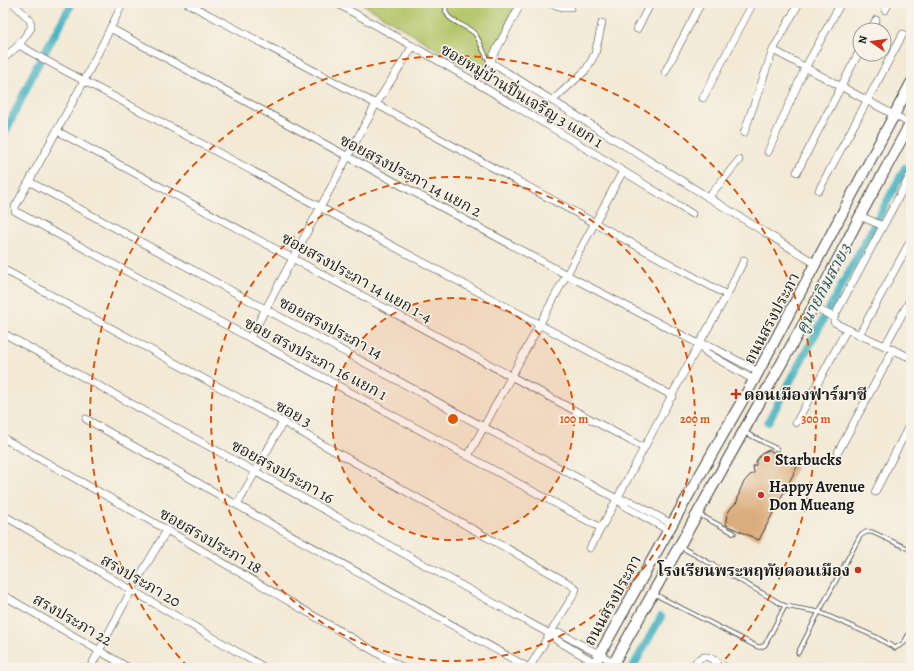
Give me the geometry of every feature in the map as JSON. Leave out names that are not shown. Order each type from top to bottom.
[{"type":"main road","name":"ถนนสรงประภา","points":[[596,662],[670,527],[756,376],[911,83]]},
{"type":"main road","name":"ถนนสรงประภา","points":[[613,665],[743,431],[816,308],[860,216],[911,123]]},
{"type":"street","points":[[3,59],[19,45],[31,28],[29,19],[13,3]]},
{"type":"street","points":[[30,182],[84,81],[123,3]]},
{"type":"street","points":[[187,3],[727,295]]},
{"type":"street","name":"ซอยหมู่บ้านปิ่นเจริญ 3 แยก 1","points":[[336,3],[413,46],[623,171],[692,214]]},
{"type":"street","points":[[521,3],[490,62],[816,264]]},
{"type":"street","points":[[549,3],[562,7],[571,7]]},
{"type":"street","points":[[637,29],[651,3]]},
{"type":"street","points":[[665,72],[701,3]]},
{"type":"street","points":[[703,98],[753,3]]},
{"type":"street","points":[[744,133],[773,50],[799,3]]},
{"type":"street","points":[[768,152],[806,68],[841,3]]},
{"type":"street","points":[[885,10],[889,3]]},
{"type":"street","points":[[552,101],[586,70],[595,54],[602,23]]},
{"type":"street","name":"ซอยสรงประภา 14 แยก 2","points":[[110,28],[566,275],[699,344],[706,353],[756,376]]},
{"type":"street","points":[[819,190],[902,34]]},
{"type":"street","points":[[19,45],[673,396]]},
{"type":"street","points":[[250,338],[376,104],[413,46]]},
{"type":"street","points":[[773,50],[911,123]]},
{"type":"street","points":[[797,172],[854,62]]},
{"type":"street","name":"ซอยสรงประภา 14 แยก 1-4","points":[[57,131],[644,448]]},
{"type":"street","points":[[708,198],[739,160]]},
{"type":"street","points":[[468,456],[623,171]]},
{"type":"street","points":[[831,315],[911,174]]},
{"type":"street","name":"ซอย สรงประภา 16 แยก 1","points":[[30,182],[15,207],[17,214],[601,528]]},
{"type":"street","name":"ซอยสรงประภา 14","points":[[30,182],[485,427],[617,500],[626,507],[670,527]]},
{"type":"street","points":[[860,216],[881,226]]},
{"type":"street","points":[[859,335],[911,240]]},
{"type":"street","points":[[590,548],[673,396],[744,260]]},
{"type":"street","name":"ซอย 3","points":[[3,269],[282,422],[570,584],[576,589],[550,634]]},
{"type":"street","points":[[885,346],[911,298]]},
{"type":"street","points":[[816,308],[831,315],[834,322],[847,329],[907,356]]},
{"type":"street","points":[[796,423],[847,329]]},
{"type":"street","name":"ซอยสรงประภา 16","points":[[3,333],[550,634],[555,640],[596,662]]},
{"type":"street","points":[[838,452],[893,350]]},
{"type":"street","points":[[86,419],[529,668],[550,634]]},
{"type":"street","points":[[237,505],[282,422]]},
{"type":"street","points":[[875,492],[911,422]]},
{"type":"street","name":"ซอยสรงประภา 18","points":[[3,438],[167,530],[403,668]]},
{"type":"street","name":"สรงประภา 20","points":[[3,515],[265,668]]},
{"type":"street","points":[[90,668],[131,591],[167,530]]},
{"type":"street","name":"สรงประภา 22","points":[[3,595],[129,668]]},
{"type":"street","points":[[692,668],[696,660],[702,656],[708,657],[727,668]]},
{"type":"street","points":[[596,662],[613,665]]},
{"type":"street","points":[[596,662],[604,668]]},
{"type":"lane","points":[[447,3],[445,11],[447,16],[475,34],[484,55],[490,62]]},
{"type":"lane","points":[[743,431],[777,448]]},
{"type":"lane","points":[[698,513],[734,533]]},
{"type":"lane","points":[[798,653],[860,536],[866,532],[872,532],[911,550]]},
{"type":"lane","points":[[679,546],[785,606],[819,612],[876,637],[895,648],[904,643],[911,630]]},
{"type":"lane","points":[[653,594],[664,598],[674,605],[761,648],[765,645],[785,606]]},
{"type":"green space","points":[[361,3],[518,3],[481,76]]},
{"type":"building","name":"Happy Avenue Don Mueang","points":[[769,450],[798,465],[759,540],[726,525],[726,520],[727,514],[737,502],[744,482],[754,473],[753,466],[756,465],[756,461],[762,453]]},
{"type":"waterway","points":[[3,137],[36,68],[72,3]]},
{"type":"waterway","name":"คูนายกิมสาย 3","points":[[768,422],[905,168]]},
{"type":"waterway","name":"คูนายกิมสาย 3","points":[[632,668],[661,617]]},
{"type":"place","name":"ดอนเมืองฟาร์มาซี","points":[[736,394]]},
{"type":"place","name":"Starbucks","points":[[767,459]]},
{"type":"place","name":"Happy Avenue Don Mueang","points":[[761,495]]},
{"type":"place","name":"โรงเรียนพระหฤทัยดอนเมือง","points":[[858,570]]}]
